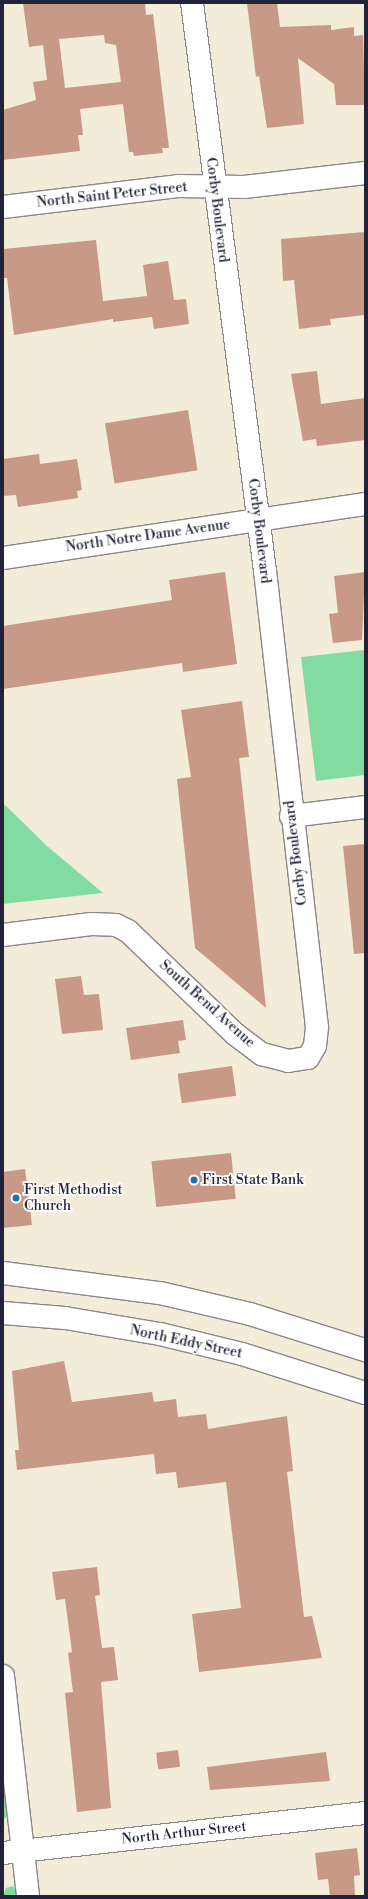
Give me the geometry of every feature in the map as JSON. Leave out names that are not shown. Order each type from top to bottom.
[{"type":"street","name":"Corby Boulevard","points":[[192,3],[214,187],[258,520],[291,816],[317,1027],[315,1046],[308,1058]]},
{"type":"street","name":"North Saint Peter Street","points":[[3,207],[178,186],[244,188],[365,173]]},
{"type":"street","name":"North Notre Dame Avenue","points":[[3,558],[365,504]]},
{"type":"street","points":[[291,816],[365,807]]},
{"type":"street","name":"South Bend Avenue","points":[[3,935],[91,924],[116,925],[128,931],[235,1034],[262,1054],[288,1061],[308,1058]]},
{"type":"street","points":[[3,1274],[160,1293],[250,1314],[365,1350]]},
{"type":"street","name":"North Eddy Street","points":[[3,1313],[65,1318],[160,1334],[242,1354],[365,1393]]},
{"type":"street","points":[[3,1676],[13,1852],[28,1896]]},
{"type":"street","name":"North Arthur Street","points":[[13,1852],[365,1813]]},
{"type":"green space","points":[[365,650],[365,775],[316,781],[301,657]]},
{"type":"green space","points":[[3,803],[47,846],[103,893],[3,904]]},
{"type":"green space","points":[[3,1743],[8,1816],[4,1819],[3,1819]]},
{"type":"green space","points":[[13,1886],[20,1896],[3,1896],[6,1888]]},
{"type":"building","points":[[23,3],[145,3],[146,15],[153,14],[169,148],[162,148],[163,153],[134,156],[133,152],[129,152],[123,104],[80,109],[83,135],[78,135],[80,151],[3,160],[3,110],[36,100],[33,82],[47,80],[43,45],[29,47]],"holes":[[[104,35],[105,43],[116,45],[121,82],[65,88],[59,39]]]},
{"type":"building","points":[[247,3],[277,3],[280,27],[331,25],[331,30],[354,27],[354,36],[363,35],[365,105],[336,105],[334,84],[298,58],[304,124],[267,128],[259,76],[256,77]]},
{"type":"building","points":[[365,232],[365,315],[330,319],[331,325],[299,329],[294,280],[283,281],[281,239]]},
{"type":"building","points":[[96,240],[103,301],[147,296],[143,265],[168,261],[174,300],[186,299],[189,324],[154,329],[152,317],[113,322],[113,319],[14,335],[7,278],[3,278],[3,249]]},
{"type":"building","points":[[317,371],[321,404],[365,398],[365,440],[317,446],[316,439],[303,441],[291,374]]},
{"type":"building","points":[[188,410],[198,470],[115,483],[105,423]]},
{"type":"building","points":[[39,454],[40,464],[77,459],[82,490],[77,491],[78,498],[18,507],[16,495],[3,496],[3,459]]},
{"type":"building","points":[[225,572],[237,664],[183,672],[182,663],[3,689],[3,626],[172,600],[169,580]]},
{"type":"building","points":[[365,572],[362,640],[333,643],[329,614],[338,613],[334,576]]},
{"type":"building","points":[[242,701],[249,757],[239,758],[266,1008],[195,948],[177,779],[191,777],[181,710]]},
{"type":"building","points":[[365,844],[365,953],[354,954],[343,846]]},
{"type":"building","points":[[81,976],[84,995],[99,994],[103,1030],[62,1034],[55,979]]},
{"type":"building","points":[[183,1020],[186,1040],[178,1041],[180,1053],[131,1060],[126,1028]]},
{"type":"building","points":[[232,1066],[236,1096],[182,1103],[178,1074]]},
{"type":"building","name":"First State Bank","points":[[231,1153],[236,1199],[156,1207],[151,1161]]},
{"type":"building","name":"First Methodist Church","points":[[25,1169],[32,1225],[3,1228],[3,1172]]},
{"type":"building","points":[[64,1361],[72,1402],[152,1392],[154,1402],[176,1399],[178,1417],[206,1414],[208,1429],[287,1416],[293,1471],[287,1472],[304,1617],[312,1616],[322,1658],[199,1672],[192,1614],[241,1608],[226,1482],[178,1488],[176,1472],[156,1474],[154,1454],[17,1470],[15,1450],[19,1450],[12,1371]]},
{"type":"building","points":[[97,1567],[100,1595],[95,1596],[102,1648],[114,1647],[118,1680],[101,1682],[111,1808],[77,1812],[65,1693],[73,1692],[68,1653],[72,1652],[65,1599],[56,1600],[52,1572]]},
{"type":"building","points":[[178,1750],[180,1767],[158,1770],[156,1753]]},
{"type":"building","points":[[326,1752],[330,1781],[210,1790],[207,1767]]},
{"type":"building","points":[[357,1848],[360,1875],[354,1876],[355,1896],[330,1896],[328,1879],[318,1880],[315,1853]]},
{"type":"place","name":"First State Bank","points":[[194,1180]]},
{"type":"place","name":"First Methodist Church","points":[[16,1198]]}]
